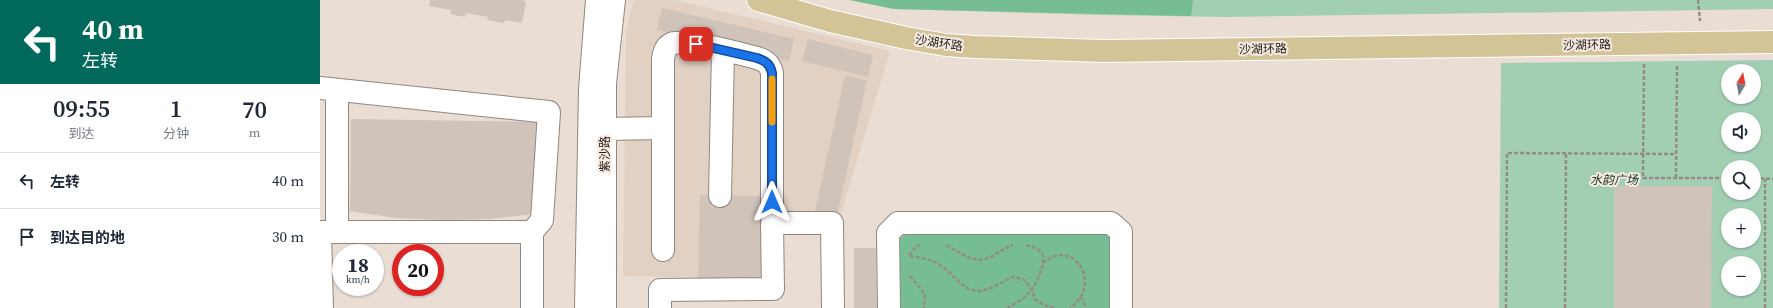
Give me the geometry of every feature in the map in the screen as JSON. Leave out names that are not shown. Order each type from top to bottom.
[{"type":"main road","name":"沙湖环路","points":[[758,0],[830,21],[906,38],[946,45],[974,47],[1104,51],[1773,42]]},
{"type":"street","name":"紫沙路","points":[[586,308],[590,89],[597,0]]},
{"type":"street","name":"紫沙路","points":[[605,308],[605,83],[607,49],[614,0]]},
{"type":"street","points":[[662,250],[663,59],[664,51],[668,46],[677,42],[685,42],[757,58],[770,66],[772,73],[772,202]]},
{"type":"street","points":[[720,196],[723,50]]},
{"type":"street","points":[[322,308],[326,232],[329,89],[549,112],[542,220],[532,232],[532,308]]},
{"type":"street","points":[[605,128],[662,128]]},
{"type":"street","points":[[660,308],[660,290],[773,289],[772,223],[832,223],[833,308]]},
{"type":"street","points":[[889,308],[888,233],[898,223],[1110,223],[1120,232],[1121,308]]},
{"type":"street","points":[[326,232],[532,232]]},
{"type":"path","points":[[1644,43],[1643,178],[1721,178]]},
{"type":"path","points":[[1676,178],[1677,43]]},
{"type":"path","points":[[1506,308],[1507,153],[1676,154]]},
{"type":"path","points":[[1565,308],[1566,154]]},
{"type":"path","points":[[1761,178],[1773,179]]},
{"type":"path","points":[[1765,178],[1765,308]]},
{"type":"path","points":[[908,261],[909,256],[916,246],[923,244]]},
{"type":"path","points":[[945,245],[972,259],[983,260],[993,256],[1002,249],[1013,245],[1027,245],[1039,250],[1043,255],[1043,263],[1036,283],[1028,294],[1007,308]]},
{"type":"path","points":[[1043,263],[1049,258],[1057,255],[1067,256],[1076,260],[1083,267],[1086,279],[1081,296],[1077,303],[1070,308]]},
{"type":"path","points":[[909,256],[929,259],[944,267],[968,289],[979,291],[989,289],[1013,277],[1023,279],[1032,289],[1035,299],[1044,305],[1054,308]]},
{"type":"path","points":[[909,272],[911,277],[925,294],[924,308]]},
{"type":"path","points":[[1081,296],[1086,308]]},
{"type":"shaded area","points":[[634,0],[674,0],[890,51],[840,217],[763,216],[762,279],[623,276],[626,31]]},
{"type":"green space","points":[[850,0],[1773,0],[1773,9],[1227,17],[894,9]]},
{"type":"green space","points":[[850,0],[1193,0],[1191,16],[894,9]]},
{"type":"green space","name":"水韵广场","points":[[1773,60],[1773,308],[1499,308],[1501,63]]},
{"type":"green space","points":[[908,231],[1106,231],[1113,241],[1114,308],[900,308],[898,240]]},
{"type":"building","points":[[430,0],[523,0],[526,2],[522,23],[505,20],[504,23],[487,20],[488,17],[466,13],[465,17],[450,14],[451,10],[429,6]]},
{"type":"building","points":[[662,8],[794,39],[789,61],[657,30]]},
{"type":"building","points":[[808,39],[873,55],[868,77],[802,61]]},
{"type":"building","points":[[845,76],[867,80],[837,215],[815,211]]},
{"type":"building","points":[[351,119],[536,122],[535,214],[489,219],[443,220],[396,218],[350,211]]},
{"type":"building","points":[[1614,186],[1712,186],[1711,308],[1614,308]]},
{"type":"building","points":[[700,195],[763,196],[762,279],[698,278]]},
{"type":"building","points":[[854,248],[876,248],[877,308],[854,308]]},
{"type":"slow traffic","points":[[772,79],[772,122]]},
{"type":"route","points":[[696,44],[757,58],[770,66],[772,73],[772,202]]}]
